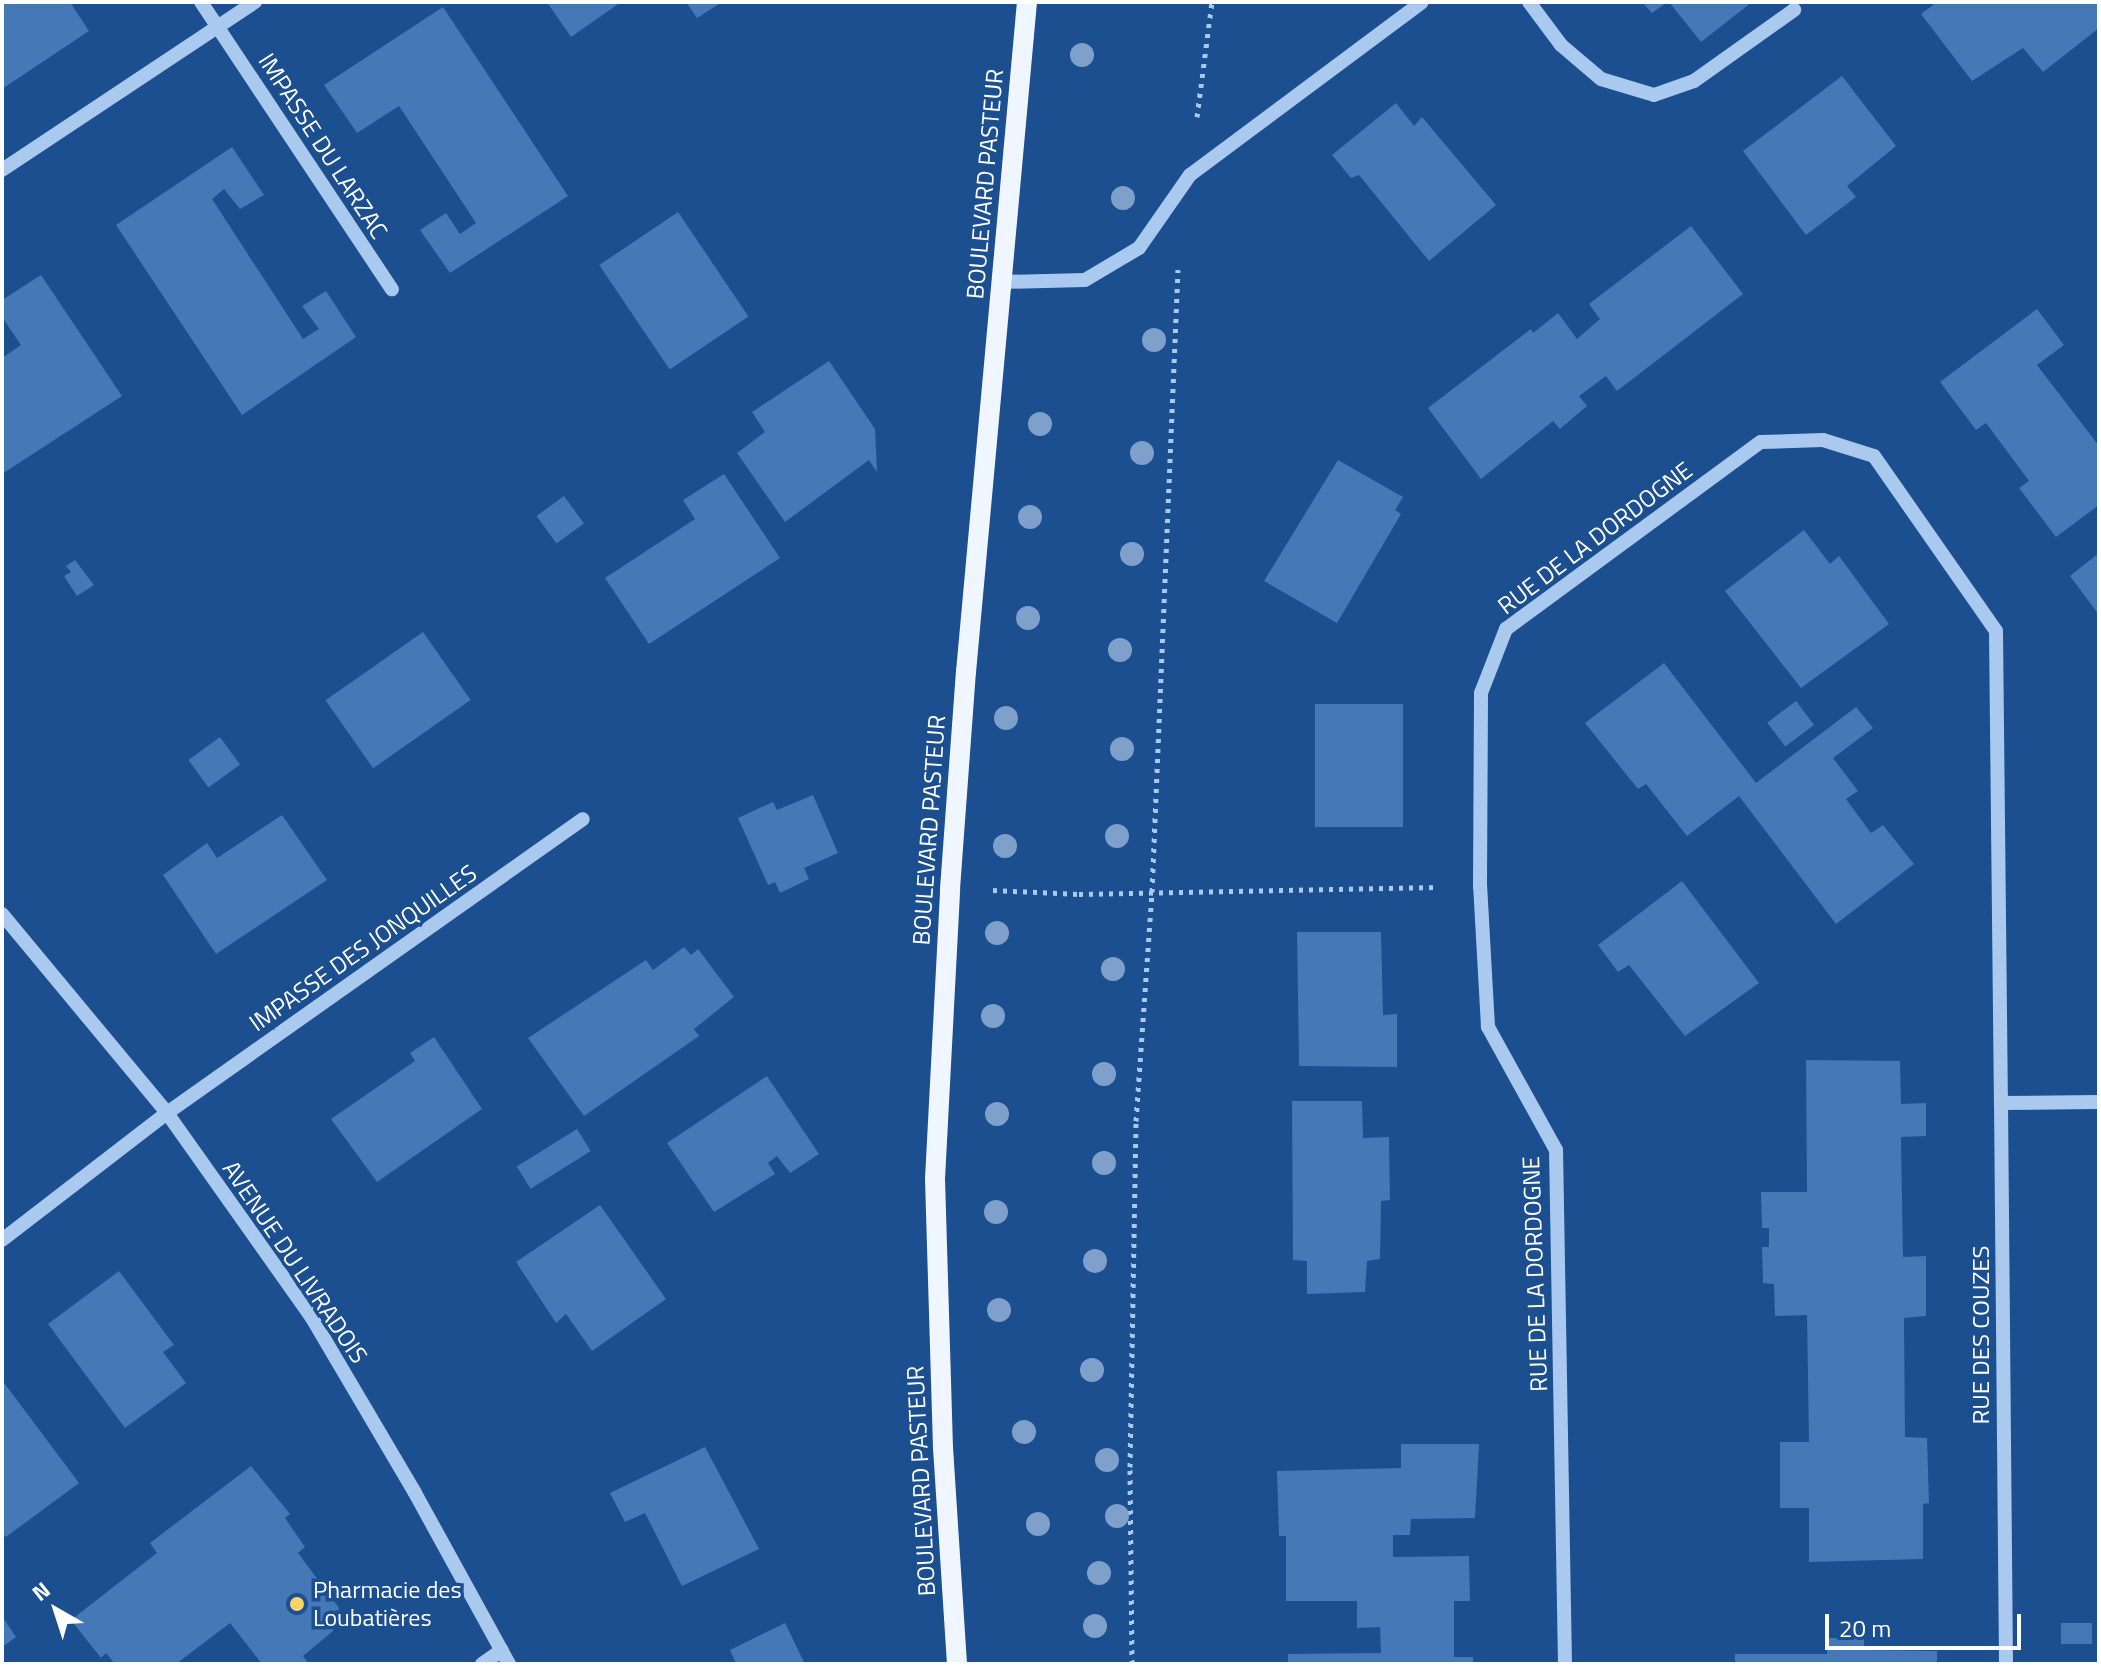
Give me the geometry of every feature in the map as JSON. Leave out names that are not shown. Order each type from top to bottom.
[{"type":"main road","name":"BOULEVARD PASTEUR","points":[[957,1664],[943,1448],[935,1179],[950,889],[1027,2]]},
{"type":"street","name":"IMPASSE DU LARZAC","points":[[201,2],[392,289]]},
{"type":"street","points":[[2,170],[255,2]]},
{"type":"street","points":[[1002,282],[1085,280],[1139,248],[1190,175],[1422,2]]},
{"type":"street","points":[[1529,2],[1561,45],[1601,79],[1654,95],[1694,81],[1794,10]]},
{"type":"street","name":"RUE DE LA DORDOGNE","points":[[1565,1664],[1556,1150],[1488,1027],[1480,886],[1481,693],[1506,629],[1761,442],[1823,440],[1874,456],[1996,631],[2001,1103]]},
{"type":"street","name":"IMPASSE DES JONQUILLES","points":[[2,1240],[167,1113],[583,819]]},
{"type":"street","name":"AVENUE DU LIVRADOIS","points":[[2,914],[167,1113],[312,1318],[505,1657]]},
{"type":"street","points":[[2001,1103],[2099,1102]]},
{"type":"street","name":"RUE DES COUZES","points":[[2001,1103],[2006,1664]]},
{"type":"street","points":[[482,1664],[505,1657]]},
{"type":"path","points":[[1190,175],[1212,2]]},
{"type":"path","points":[[1132,1664],[1130,1467],[1136,1121],[1152,892],[1178,269]]},
{"type":"path","points":[[950,889],[1079,894],[1480,886]]},
{"type":"building","points":[[2,2],[70,2],[89,31],[2,89]]},
{"type":"building","points":[[547,2],[621,2],[571,37]]},
{"type":"building","points":[[686,2],[722,2],[697,18]]},
{"type":"building","points":[[1642,2],[1667,2],[1652,13]]},
{"type":"building","points":[[1669,2],[1752,2],[1701,42]]},
{"type":"building","points":[[1937,2],[2099,2],[2099,28],[2043,72],[2023,48],[1972,81],[1921,14]]},
{"type":"building","points":[[443,7],[568,196],[450,273],[420,230],[446,213],[460,234],[476,223],[399,106],[357,133],[324,85]]},
{"type":"building","points":[[1842,76],[1896,146],[1847,186],[1856,197],[1806,235],[1743,151]]},
{"type":"building","points":[[1396,103],[1414,126],[1422,117],[1496,205],[1429,261],[1359,175],[1351,178],[1332,155]]},
{"type":"building","points":[[232,147],[264,195],[240,209],[224,189],[212,199],[303,339],[319,329],[302,306],[326,291],[356,337],[242,415],[116,225]]},
{"type":"building","points":[[678,212],[748,316],[670,370],[599,265]]},
{"type":"building","points":[[1691,226],[1743,294],[1617,391],[1606,376],[1579,396],[1587,406],[1560,429],[1553,421],[1481,479],[1428,408],[1531,329],[1533,333],[1558,313],[1577,339],[1600,319],[1589,304]]},
{"type":"building","points":[[41,275],[122,396],[2,474],[2,358],[21,345],[2,317],[2,300]]},
{"type":"building","points":[[2037,309],[2064,345],[2037,365],[2099,446],[2099,505],[2056,537],[2019,488],[2029,481],[1986,423],[1976,430],[1940,382]]},
{"type":"building","points":[[829,361],[875,429],[877,472],[869,460],[785,522],[737,453],[765,432],[752,412]]},
{"type":"building","points":[[1338,460],[1403,497],[1395,510],[1401,514],[1337,623],[1264,581]]},
{"type":"building","points":[[724,474],[780,558],[649,644],[605,578],[695,519],[683,500]]},
{"type":"building","points":[[564,496],[584,524],[556,543],[536,516]]},
{"type":"building","points":[[1804,530],[1830,564],[1839,556],[1889,624],[1801,688],[1725,591]]},
{"type":"building","points":[[2099,553],[2099,615],[2070,576]]},
{"type":"building","points":[[75,560],[94,585],[77,596],[64,576],[71,572],[66,566]]},
{"type":"building","points":[[423,632],[471,700],[373,768],[326,700]]},
{"type":"building","points":[[1664,663],[1756,783],[1856,707],[1873,728],[1833,758],[1858,791],[1846,799],[1871,833],[1883,825],[1914,864],[1836,924],[1739,796],[1687,836],[1646,784],[1638,789],[1585,723]]},
{"type":"building","points":[[1796,701],[1814,725],[1785,747],[1767,723]]},
{"type":"building","points":[[1315,704],[1403,704],[1403,827],[1315,827]]},
{"type":"building","points":[[220,737],[240,765],[208,787],[188,760]]},
{"type":"building","points":[[813,795],[838,853],[804,868],[809,879],[780,893],[775,882],[768,885],[738,818],[773,802],[777,810]]},
{"type":"building","points":[[282,815],[327,880],[216,954],[163,875],[207,843],[217,858]]},
{"type":"building","points":[[1682,881],[1759,983],[1685,1036],[1629,965],[1618,972],[1598,945]]},
{"type":"building","points":[[1297,932],[1381,932],[1383,1015],[1397,1014],[1397,1067],[1299,1066]]},
{"type":"building","points":[[684,947],[691,955],[698,949],[734,997],[694,1029],[699,1036],[584,1116],[528,1038],[646,960],[653,970]]},
{"type":"building","points":[[434,1037],[482,1109],[377,1182],[331,1119],[415,1061],[410,1053]]},
{"type":"building","points":[[1806,1060],[1900,1061],[1901,1104],[1926,1103],[1926,1136],[1901,1137],[1903,1257],[1926,1256],[1926,1316],[1904,1318],[1905,1437],[1927,1438],[1929,1503],[1923,1504],[1923,1559],[1809,1562],[1809,1508],[1780,1508],[1780,1442],[1809,1442],[1807,1315],[1775,1316],[1774,1284],[1763,1283],[1762,1247],[1769,1247],[1769,1228],[1762,1228],[1761,1192],[1807,1192]]},
{"type":"building","points":[[767,1076],[819,1154],[790,1173],[777,1156],[768,1163],[775,1174],[714,1212],[667,1143]]},
{"type":"building","points":[[1292,1101],[1362,1101],[1363,1138],[1389,1137],[1390,1200],[1381,1201],[1380,1259],[1367,1261],[1365,1292],[1307,1294],[1307,1261],[1293,1260]]},
{"type":"building","points":[[577,1129],[591,1151],[531,1189],[517,1167]]},
{"type":"building","points":[[600,1205],[666,1299],[592,1351],[566,1314],[556,1323],[516,1262]]},
{"type":"building","points":[[119,1271],[174,1345],[163,1352],[186,1383],[125,1428],[48,1324]]},
{"type":"building","points":[[2,1380],[79,1483],[6,1537],[2,1532]]},
{"type":"building","points":[[1401,1444],[1479,1444],[1475,1518],[1411,1519],[1410,1535],[1393,1535],[1393,1557],[1469,1556],[1470,1601],[1454,1601],[1454,1657],[1473,1657],[1473,1664],[1288,1664],[1288,1654],[1381,1653],[1380,1627],[1357,1628],[1357,1601],[1286,1601],[1286,1536],[1279,1536],[1277,1471],[1401,1468]]},
{"type":"building","points":[[705,1447],[759,1549],[682,1586],[645,1513],[625,1522],[610,1493]]},
{"type":"building","points":[[251,1466],[290,1514],[285,1518],[305,1547],[298,1553],[339,1608],[333,1631],[303,1656],[309,1664],[262,1664],[230,1623],[176,1664],[115,1664],[106,1653],[101,1658],[71,1620],[157,1553],[150,1543]]},
{"type":"building","points":[[2,1616],[16,1637],[2,1647]]},
{"type":"building","points":[[785,1623],[805,1664],[736,1664],[730,1650]]},
{"type":"building","points":[[2061,1623],[2092,1623],[2092,1644],[2061,1644]]},
{"type":"building","points":[[1827,1638],[1864,1638],[1864,1650],[1937,1651],[1937,1664],[1735,1664],[1735,1654],[1827,1654]]},
{"type":"place","name":"Pharmacie des Loubatières","points":[[297,1604]]}]
